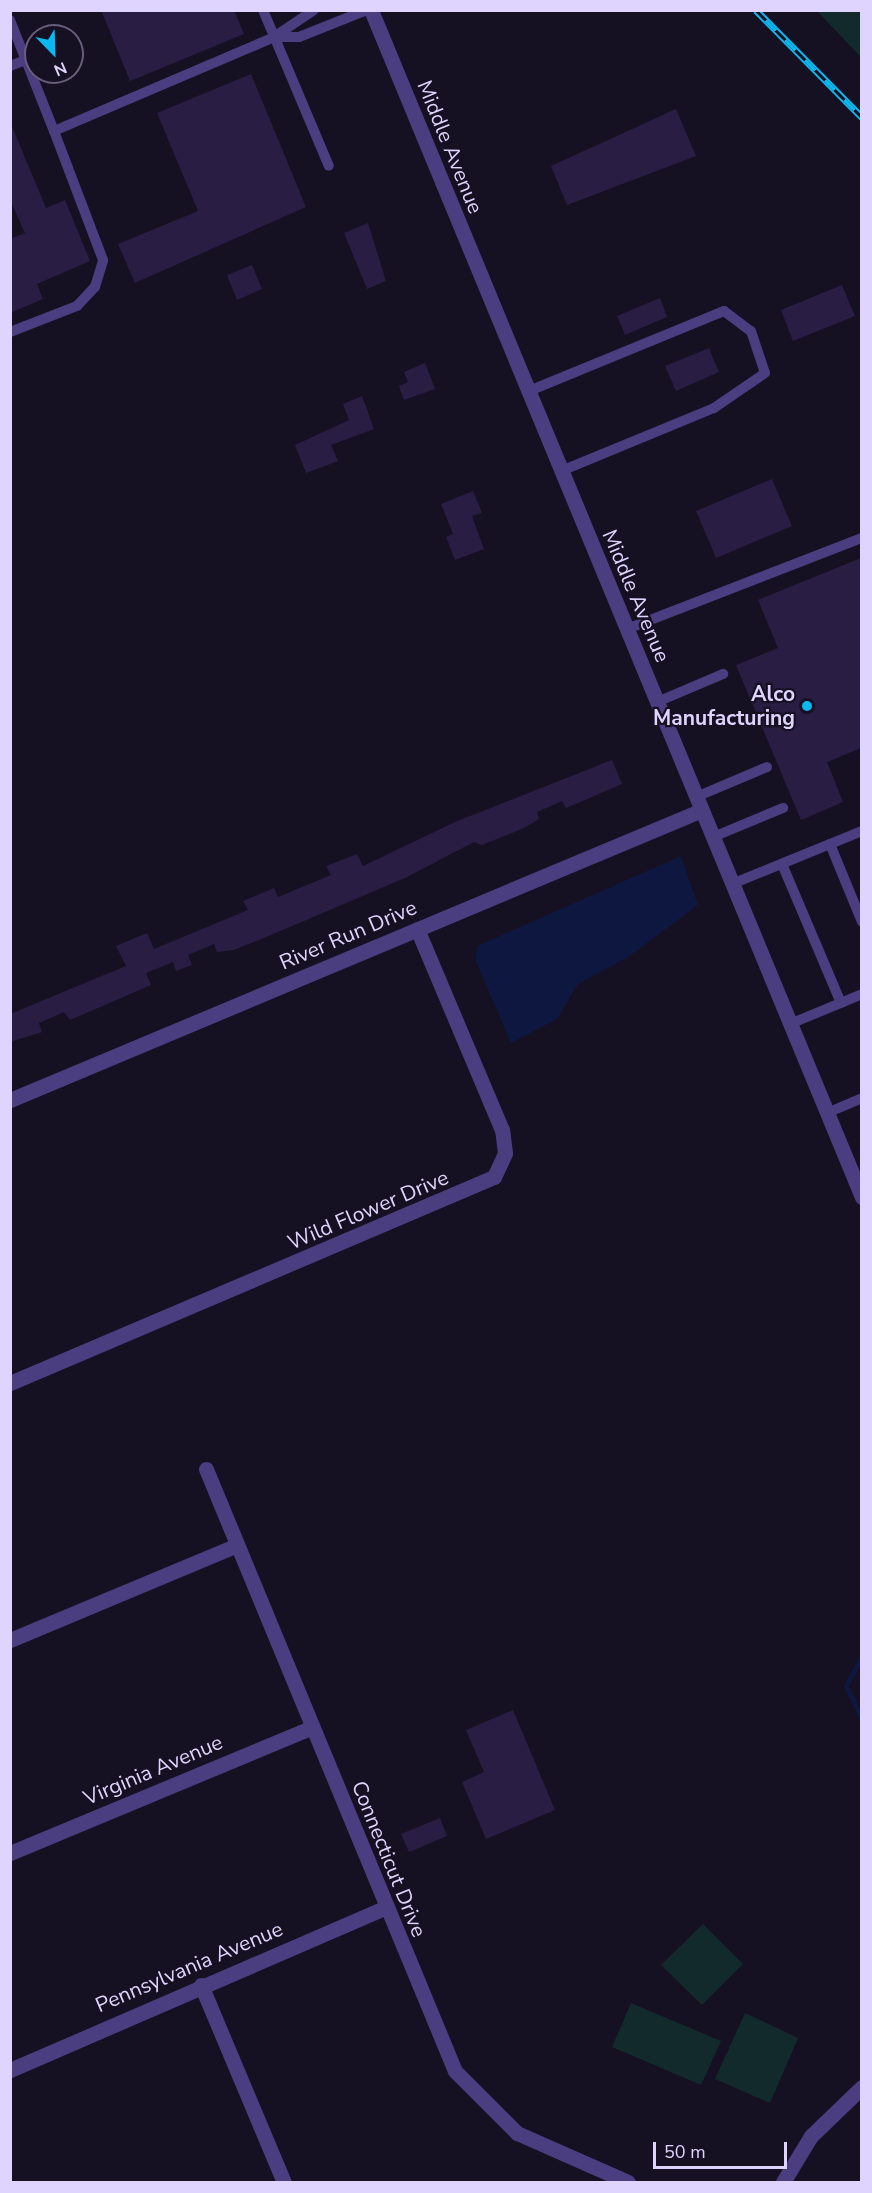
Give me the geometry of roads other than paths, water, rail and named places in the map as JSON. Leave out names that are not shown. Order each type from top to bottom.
[{"type":"street","name":"Middle Avenue","points":[[369,10],[861,1197]]},
{"type":"street","name":"River Run Drive","points":[[10,1100],[417,929],[699,803]]},
{"type":"street","name":"Wild Flower Drive","points":[[10,1383],[494,1177],[505,1153],[502,1130],[417,929]]},
{"type":"street","name":"Connecticut Drive","points":[[206,1469],[438,2038],[463,2082],[528,2140],[628,2182]]},
{"type":"street","points":[[10,1640],[237,1545]]},
{"type":"street","name":"Virginia Avenue","points":[[10,1852],[312,1727]]},
{"type":"street","name":"Pennsylvania Avenue","points":[[10,2070],[201,1985],[386,1907]]},
{"type":"street","points":[[201,1985],[284,2182]]},
{"type":"street","points":[[783,2182],[811,2136],[861,2087]]},
{"type":"lane","points":[[263,10],[329,166]]},
{"type":"lane","points":[[54,131],[274,36],[314,10]]},
{"type":"lane","points":[[274,36],[299,37],[369,10]]},
{"type":"lane","points":[[10,20],[24,55]]},
{"type":"lane","points":[[10,332],[77,306],[95,287],[103,260],[35,84]]},
{"type":"lane","points":[[529,392],[724,311],[751,331],[765,373],[714,408],[561,471]]},
{"type":"lane","points":[[627,629],[861,538]]},
{"type":"lane","points":[[657,702],[723,674]]},
{"type":"lane","points":[[699,803],[767,767]]},
{"type":"lane","points":[[713,837],[783,808]]},
{"type":"lane","points":[[732,884],[861,831]]},
{"type":"lane","points":[[830,844],[861,922]]},
{"type":"lane","points":[[782,864],[840,1003]]},
{"type":"lane","points":[[790,1024],[861,994]]},
{"type":"lane","points":[[827,1113],[861,1098]]},
{"type":"water","points":[[681,856],[698,905],[627,958],[578,984],[557,1019],[511,1043],[475,959],[477,946]]},
{"type":"waterway","points":[[862,1657],[846,1685],[862,1719]]},
{"type":"railway","points":[[756,10],[862,117]]},
{"type":"place","name":"Alco Manufacturing","points":[[807,706]]}]
